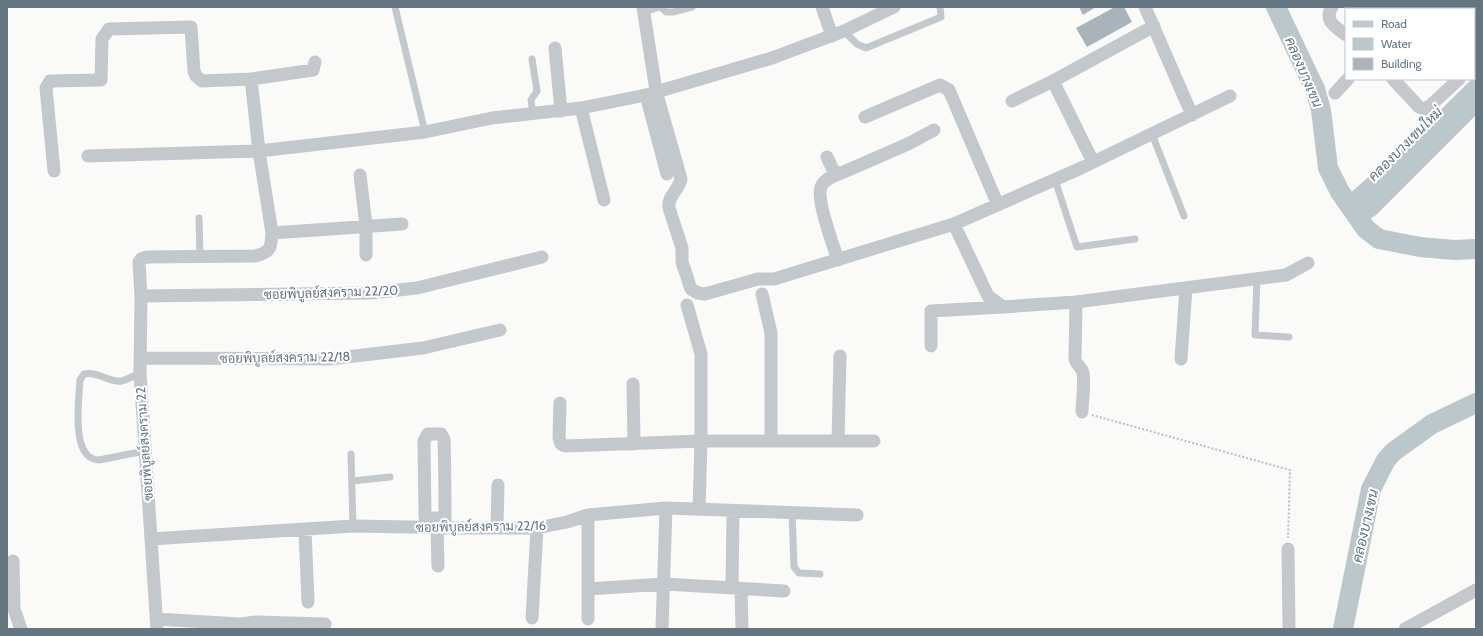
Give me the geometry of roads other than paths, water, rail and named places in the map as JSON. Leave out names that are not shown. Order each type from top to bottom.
[{"type":"street","points":[[822,7],[832,36]]},
{"type":"street","points":[[88,156],[259,151],[425,132],[492,118],[581,108],[651,93],[772,58],[844,31],[894,7]]},
{"type":"street","points":[[1145,7],[1192,114]]},
{"type":"street","points":[[1332,7],[1328,16],[1330,22],[1345,34]]},
{"type":"street","points":[[643,10],[651,93],[667,174]]},
{"type":"street","points":[[1012,101],[1053,81],[1154,26]]},
{"type":"street","points":[[54,171],[46,88],[50,81],[101,80],[102,40],[108,29],[192,27],[194,70],[196,76],[202,80],[251,79],[313,70],[315,62]]},
{"type":"street","points":[[555,48],[561,111]]},
{"type":"street","points":[[200,256],[255,256],[265,254],[269,251],[271,245],[272,233],[259,151],[251,79]]},
{"type":"street","points":[[1335,93],[1347,80]]},
{"type":"street","points":[[1393,80],[1419,107],[1425,109],[1458,80]]},
{"type":"street","points":[[1053,81],[1093,162]]},
{"type":"street","points":[[865,117],[940,85],[948,90],[998,205]]},
{"type":"street","points":[[651,93],[681,179],[680,185],[668,203],[668,208],[682,248],[682,262],[692,289],[698,294],[705,294],[758,279],[774,279],[954,224],[1055,180],[1230,96]]},
{"type":"street","points":[[581,108],[604,200]]},
{"type":"street","points":[[838,260],[823,212],[821,187],[828,179],[908,144],[934,130]]},
{"type":"street","points":[[827,157],[832,170],[839,174],[841,173]]},
{"type":"street","points":[[360,175],[366,226],[366,255]]},
{"type":"street","points":[[272,233],[402,224]]},
{"type":"street","points":[[954,224],[988,296],[1003,307]]},
{"type":"street","name":"ซอยพิบูลย์สงคราม 22","points":[[156,624],[140,373],[141,296],[139,262],[147,256],[200,256]]},
{"type":"street","name":"ซอยพิบูลย์สงคราม 22/20","points":[[141,296],[371,293],[417,288],[542,257]]},
{"type":"street","points":[[931,346],[931,311],[1076,302],[1257,279],[1286,275],[1308,263]]},
{"type":"street","points":[[1181,359],[1186,288]]},
{"type":"street","points":[[762,294],[771,333],[771,441]]},
{"type":"street","points":[[1076,302],[1075,359],[1076,364],[1080,367],[1083,374],[1082,412]]},
{"type":"street","points":[[687,305],[701,354],[699,509]]},
{"type":"street","name":"ซอยพิบูลย์สงคราม 22/18","points":[[140,358],[329,359],[423,348],[500,330]]},
{"type":"street","points":[[838,441],[840,356]]},
{"type":"street","points":[[633,384],[634,444]]},
{"type":"street","points":[[560,403],[559,438],[561,444],[566,446],[701,441],[874,441]]},
{"type":"street","points":[[438,566],[442,525],[445,476],[444,439],[441,434],[428,434],[424,441],[425,517],[442,525]]},
{"type":"street","points":[[424,477],[445,476]]},
{"type":"street","points":[[497,528],[498,485]]},
{"type":"street","points":[[662,629],[666,508]]},
{"type":"street","name":"ซอยพิบูลย์สงคราม 22/16","points":[[151,539],[353,526],[442,525],[497,528],[537,528],[567,522],[588,515],[666,508],[857,515]]},
{"type":"street","points":[[733,511],[737,589],[742,629]]},
{"type":"street","points":[[588,515],[588,619]]},
{"type":"street","points":[[532,618],[537,528]]},
{"type":"street","points":[[305,530],[308,602]]},
{"type":"street","points":[[1288,549],[1289,626]]},
{"type":"street","points":[[14,561],[14,609],[21,629]]},
{"type":"street","points":[[588,589],[664,584],[784,591]]},
{"type":"street","points":[[1405,629],[1476,590]]},
{"type":"street","points":[[156,624],[240,624],[250,626],[325,624]]},
{"type":"lane","points":[[394,7],[425,132]]},
{"type":"lane","points":[[643,10],[660,7],[666,12],[674,12],[692,7]]},
{"type":"lane","points":[[844,31],[858,44],[866,48],[941,18],[940,7]]},
{"type":"lane","points":[[532,60],[537,91],[531,100],[533,114]]},
{"type":"lane","points":[[1152,134],[1184,216]]},
{"type":"lane","points":[[1055,180],[1077,247],[1135,239]]},
{"type":"lane","points":[[200,218],[200,256]]},
{"type":"lane","points":[[1257,279],[1255,335],[1289,336]]},
{"type":"lane","points":[[140,373],[117,381],[92,373],[84,374],[80,380],[78,435],[88,456],[93,460],[145,451]]},
{"type":"lane","points":[[352,454],[353,526]]},
{"type":"lane","points":[[352,481],[390,477]]},
{"type":"lane","points":[[792,513],[794,567],[799,573],[820,574]]},
{"type":"water","name":"คลองบางเขนใหม่","points":[[1476,75],[1476,115],[1376,215],[1365,222],[1347,196],[1407,143],[1471,80],[1475,80]]},
{"type":"waterway","name":"คลองบางเขน","points":[[1276,7],[1315,89],[1321,110],[1328,168],[1340,192],[1366,229],[1379,239],[1420,247],[1454,250],[1476,249]]},
{"type":"waterway","name":"คลองบางเขน","points":[[1343,629],[1371,489],[1386,460],[1393,452],[1432,424],[1476,403]]}]
